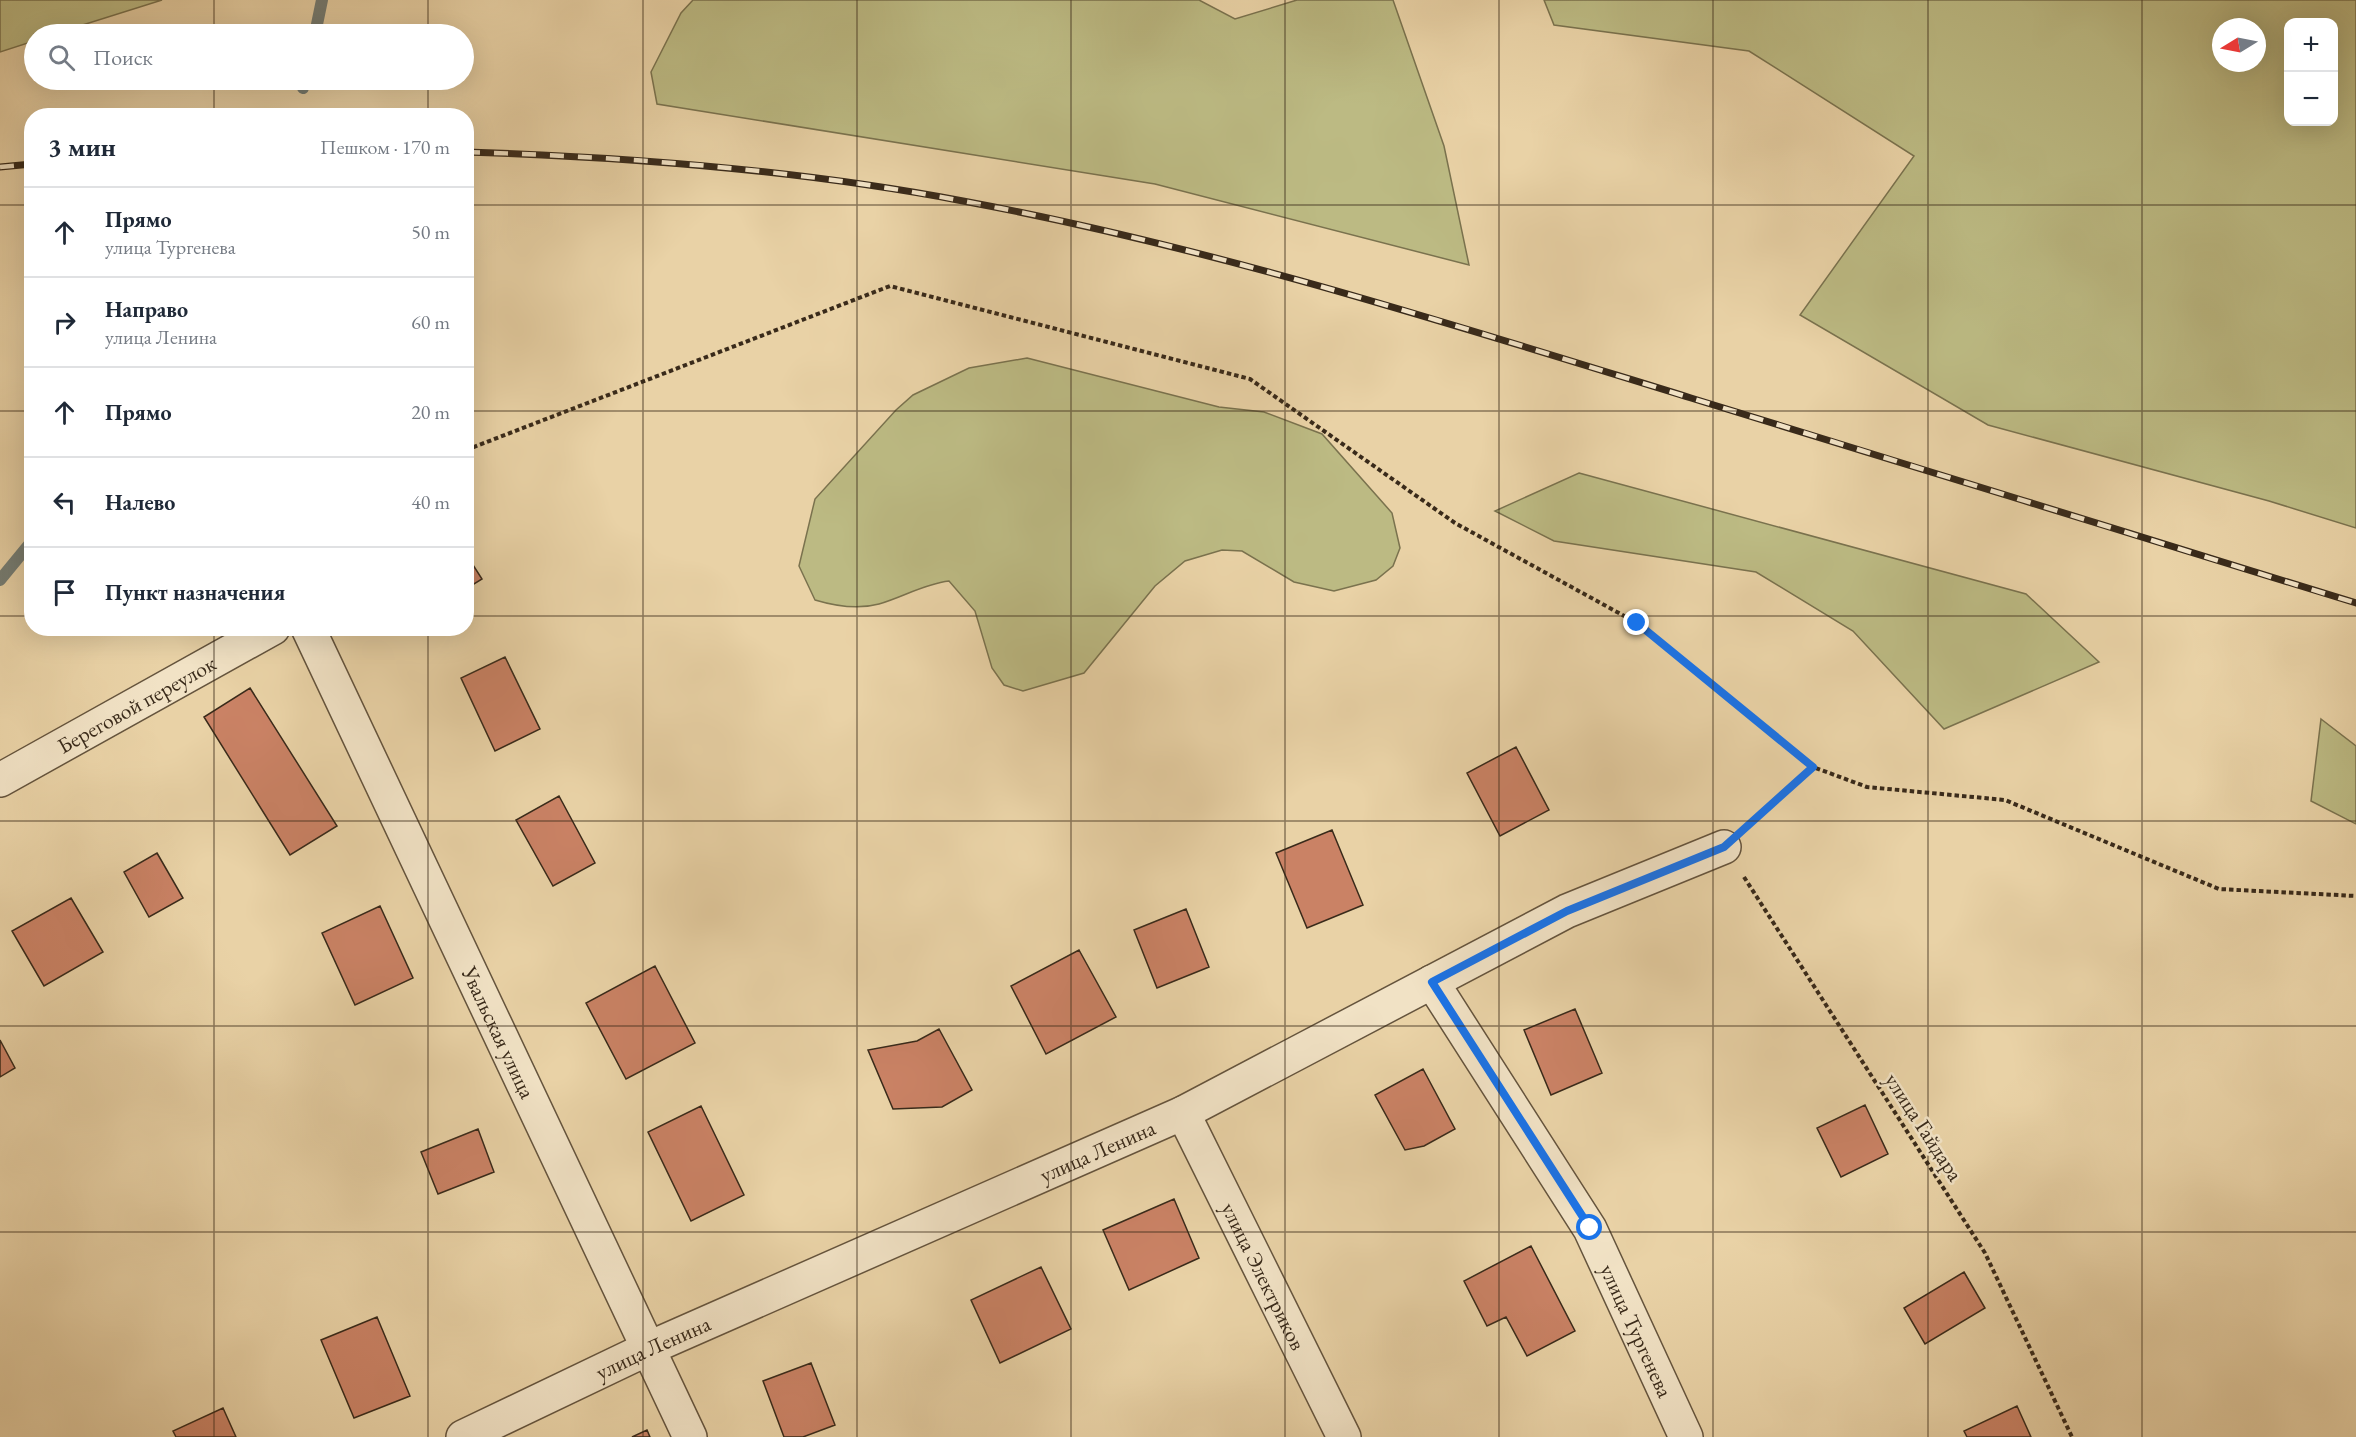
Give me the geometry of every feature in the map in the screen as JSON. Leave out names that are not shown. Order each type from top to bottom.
[{"type":"street","name":"Береговой переулок","points":[[0,780],[259,636]]},
{"type":"street","name":"Увальская улица","points":[[312,636],[690,1437]]},
{"type":"street","name":"улица Ленина","points":[[463,1437],[647,1349],[1183,1113],[1567,911],[1724,847]]},
{"type":"street","name":"улица Тургенева","points":[[1432,982],[1590,1228],[1686,1437]]},
{"type":"street","name":"улица Электриков","points":[[1183,1113],[1344,1437]]},
{"type":"path","points":[[474,447],[890,286],[1250,379],[1455,523],[1637,623],[1813,767],[1867,787],[2005,800],[2219,889],[2356,896]]},
{"type":"path","points":[[1724,847],[1813,767]]},
{"type":"path","name":"улица Гайдара","points":[[1724,847],[1985,1253],[2072,1437]]},
{"type":"shaded area","points":[[0,0],[162,0],[86,24],[24,24],[24,44],[0,52]]},
{"type":"shaded area","points":[[693,0],[1199,0],[1235,19],[1297,0],[1393,0],[1444,146],[1469,265],[1155,184],[657,104],[651,72],[681,13]]},
{"type":"shaded area","points":[[1544,0],[2356,0],[2356,528],[2269,501],[1988,425],[1800,315],[1914,156],[1749,51],[1554,25]]},
{"type":"shaded area","points":[[1027,358],[1219,407],[1264,412],[1322,434],[1392,513],[1400,548],[1393,566],[1376,580],[1334,591],[1294,582],[1242,551],[1222,550],[1185,561],[1155,586],[1084,673],[1023,691],[1004,685],[992,668],[975,611],[949,581],[871,606],[846,606],[815,600],[799,566],[815,499],[896,410],[913,395],[969,368]]},
{"type":"shaded area","points":[[1579,473],[2026,594],[2099,662],[1944,729],[1853,631],[1756,572],[1554,541],[1495,511]]},
{"type":"shaded area","points":[[2321,719],[2356,746],[2356,824],[2311,801]]},
{"type":"building","points":[[474,566],[482,579],[474,584]]},
{"type":"building","points":[[505,657],[540,729],[495,751],[461,678]]},
{"type":"building","points":[[250,688],[337,826],[290,855],[204,717]]},
{"type":"building","points":[[1516,747],[1549,810],[1500,836],[1467,773]]},
{"type":"building","points":[[559,796],[595,863],[553,886],[516,820]]},
{"type":"building","points":[[1332,830],[1363,905],[1307,928],[1276,853]]},
{"type":"building","points":[[157,853],[183,898],[149,917],[124,872]]},
{"type":"building","points":[[71,898],[103,952],[44,986],[12,931]]},
{"type":"building","points":[[380,906],[413,978],[355,1005],[322,933]]},
{"type":"building","points":[[1186,909],[1209,967],[1157,988],[1134,930]]},
{"type":"building","points":[[1079,950],[1116,1017],[1046,1054],[1011,986]]},
{"type":"building","points":[[655,966],[695,1043],[626,1079],[586,1003]]},
{"type":"building","points":[[1575,1009],[1602,1073],[1551,1095],[1524,1030]]},
{"type":"building","points":[[939,1029],[972,1090],[942,1107],[893,1109],[868,1050],[917,1041]]},
{"type":"building","points":[[0,1040],[15,1068],[0,1077]]},
{"type":"building","points":[[1423,1069],[1455,1129],[1424,1146],[1405,1150],[1375,1095]]},
{"type":"building","points":[[1865,1105],[1888,1154],[1841,1177],[1817,1128]]},
{"type":"building","points":[[701,1106],[744,1195],[691,1221],[648,1132]]},
{"type":"building","points":[[478,1129],[494,1172],[438,1194],[421,1152]]},
{"type":"building","points":[[1174,1199],[1199,1258],[1129,1290],[1103,1230]]},
{"type":"building","points":[[1531,1246],[1575,1331],[1527,1356],[1506,1317],[1487,1326],[1464,1281]]},
{"type":"building","points":[[1041,1267],[1071,1329],[1000,1363],[971,1300]]},
{"type":"building","points":[[1964,1272],[1985,1308],[1925,1344],[1904,1308]]},
{"type":"building","points":[[377,1317],[410,1396],[354,1418],[321,1340]]},
{"type":"building","points":[[811,1363],[835,1425],[803,1437],[784,1437],[763,1381]]},
{"type":"building","points":[[2017,1406],[2031,1437],[1967,1437],[1964,1431]]},
{"type":"building","points":[[223,1408],[236,1437],[176,1437],[173,1431]]},
{"type":"building","points":[[647,1430],[650,1437],[632,1437]]},
{"type":"waterway","points":[[317,24],[322,0]]},
{"type":"waterway","points":[[0,580],[24,551]]},
{"type":"railway","points":[[474,152],[591,157],[716,167],[840,181],[963,201],[1148,241],[1421,315],[2356,603]]},
{"type":"railway","points":[[0,167],[24,165]]},
{"type":"route","points":[[1590,1228],[1432,982],[1567,911],[1724,847],[1813,767],[1637,623]]}]
